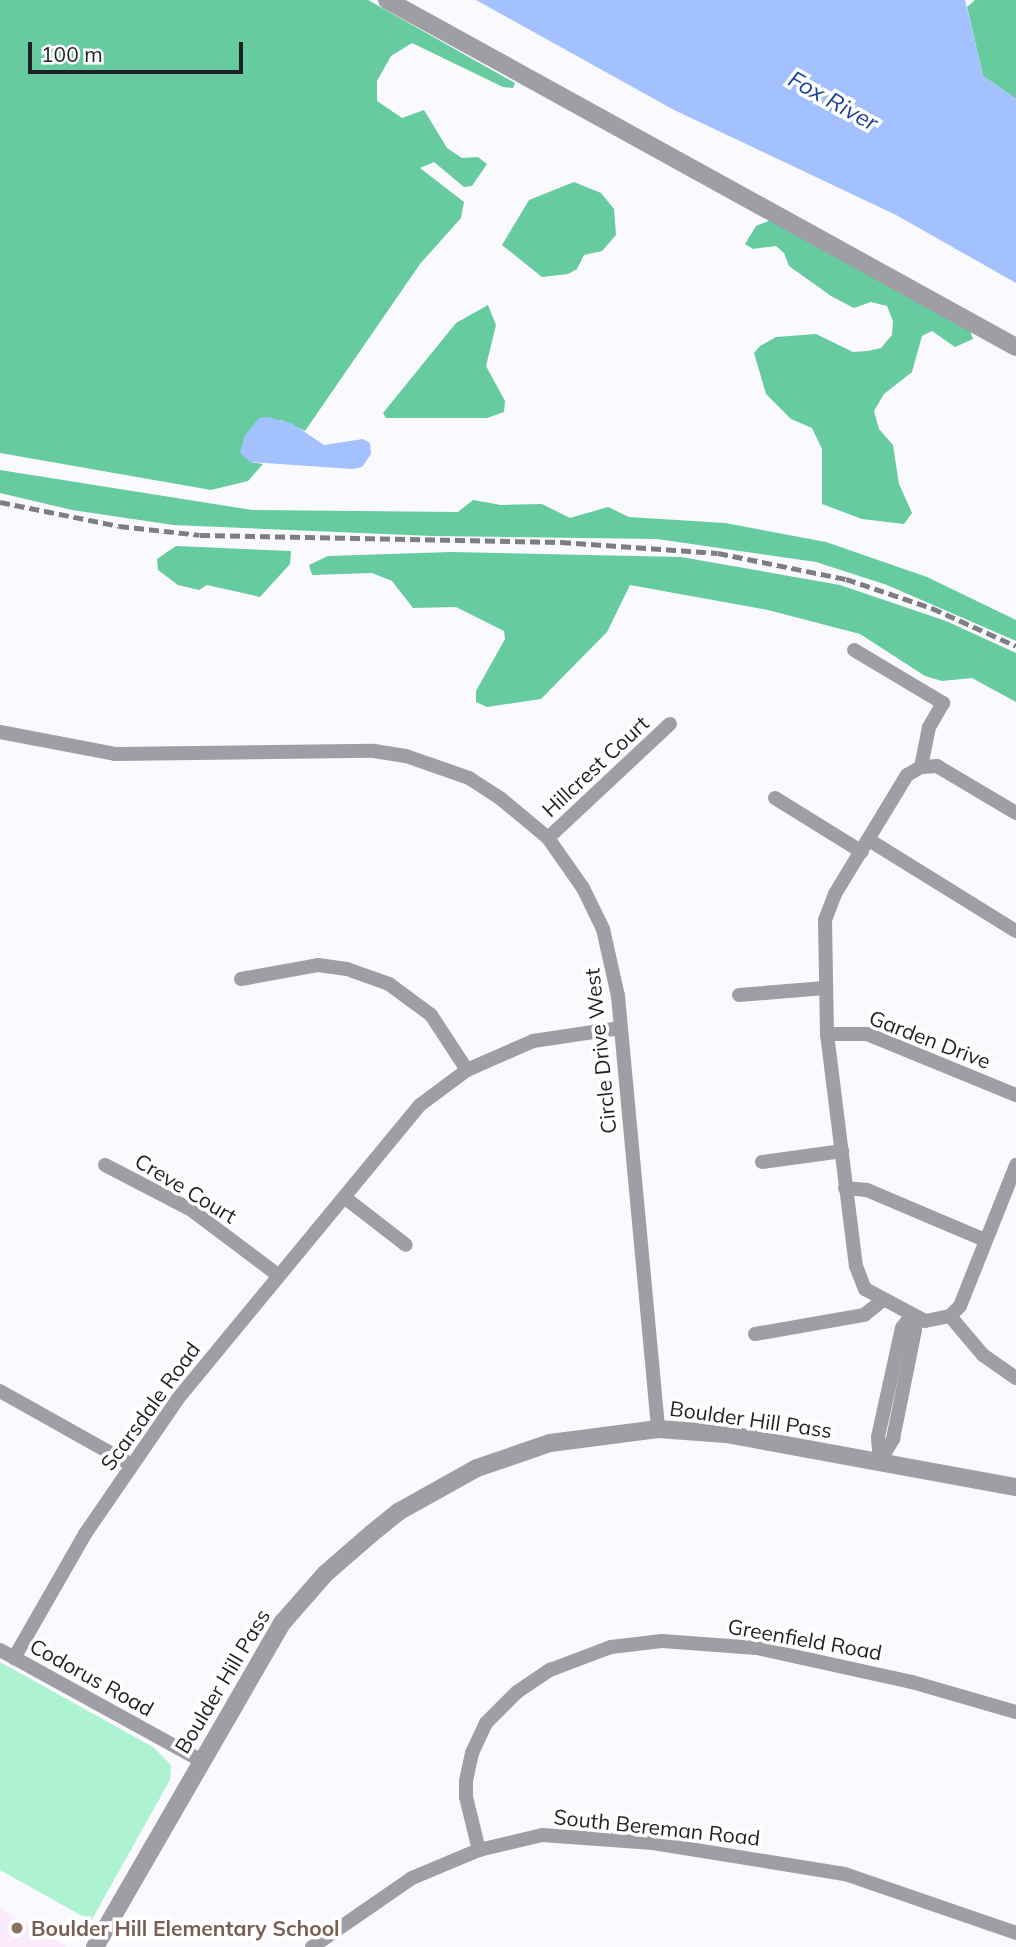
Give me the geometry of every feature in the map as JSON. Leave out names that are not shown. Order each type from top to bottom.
[{"type":"street","points":[[387,0],[1016,347]]},
{"type":"street","points":[[854,650],[943,703],[929,727],[921,767]]},
{"type":"street","name":"Hillcrest Court","points":[[548,838],[670,724]]},
{"type":"street","name":"Circle Drive West","points":[[0,732],[115,754],[374,751],[406,756],[469,778],[500,797],[548,838],[583,888],[603,929],[618,996],[658,1429]]},
{"type":"street","points":[[1016,813],[937,766],[921,767],[907,775],[835,894],[825,920],[827,1034],[856,1266],[865,1289],[882,1301],[925,1321],[950,1316],[960,1306],[985,1240],[1011,1192],[1016,1166]]},
{"type":"street","points":[[775,798],[1016,931]]},
{"type":"street","points":[[241,979],[318,965],[347,968],[389,984],[431,1015],[467,1070]]},
{"type":"street","points":[[739,995],[825,988]]},
{"type":"street","name":"Scarsdale Road","points":[[14,1658],[85,1534],[180,1396],[420,1105],[467,1070],[533,1041],[620,1028]]},
{"type":"street","name":"Garden Drive","points":[[827,1034],[867,1034],[1016,1095]]},
{"type":"street","points":[[762,1162],[842,1151]]},
{"type":"street","name":"Creve Court","points":[[105,1166],[190,1209],[278,1275]]},
{"type":"street","points":[[845,1188],[867,1190],[985,1240]]},
{"type":"street","points":[[344,1197],[406,1245]]},
{"type":"street","points":[[755,1334],[864,1315],[882,1301]]},
{"type":"street","points":[[880,1461],[893,1439],[915,1330],[911,1316]]},
{"type":"street","points":[[950,1316],[983,1355],[1016,1378]]},
{"type":"street","points":[[0,1391],[132,1465]]},
{"type":"street","name":"Boulder Hill Pass","points":[[95,1947],[200,1760],[283,1622],[324,1574],[398,1512],[477,1468],[550,1443],[658,1429],[726,1434],[1016,1488]]},
{"type":"street","name":"Greenfield Road","points":[[479,1850],[467,1781],[472,1753],[486,1723],[544,1673],[611,1647],[662,1641],[757,1648],[901,1679],[1016,1712]]},
{"type":"street","name":"Codorus Road","points":[[0,1650],[200,1760]]},
{"type":"street","name":"South Bereman Road","points":[[312,1947],[379,1897],[479,1850],[521,1837],[565,1835],[755,1858],[845,1874],[1016,1933]]},
{"type":"shaded area","name":"Boulder Hill Elementary School","points":[[0,1909],[67,1947],[0,1947]]},
{"type":"green space","points":[[0,0],[368,0],[515,83],[513,88],[503,87],[412,43],[391,56],[377,81],[377,101],[402,118],[424,110],[447,148],[462,158],[478,157],[487,164],[472,186],[464,187],[434,162],[420,168],[464,202],[461,218],[420,264],[305,431],[281,420],[250,462],[263,464],[248,481],[211,490],[0,453]]},
{"type":"green space","points":[[975,0],[1016,0],[1016,99],[983,76],[967,7]]},
{"type":"green space","points":[[574,182],[601,193],[614,209],[616,235],[602,251],[584,255],[577,269],[568,274],[542,277],[502,245],[529,200]]},
{"type":"green space","points":[[771,220],[969,327],[973,339],[955,347],[932,331],[922,336],[912,372],[884,394],[874,411],[879,429],[893,445],[899,484],[912,513],[904,524],[862,519],[822,504],[822,449],[812,428],[791,419],[766,394],[754,353],[760,346],[776,337],[816,334],[853,352],[868,351],[881,348],[892,335],[893,321],[887,306],[871,302],[854,308],[831,296],[789,266],[784,253],[776,246],[753,249],[745,244],[756,226]]},
{"type":"green space","points":[[488,305],[496,325],[486,366],[505,401],[504,412],[487,418],[386,418],[383,413],[456,323]]},
{"type":"green space","points":[[0,470],[252,510],[458,512],[473,500],[501,505],[542,504],[570,518],[608,507],[629,517],[725,523],[826,542],[927,577],[1016,620],[1016,641],[887,585],[816,562],[657,539],[432,536],[173,525],[72,510],[0,493]]},
{"type":"green space","points":[[176,546],[291,551],[290,564],[260,597],[207,585],[199,590],[178,585],[158,570],[157,559]]},
{"type":"green space","points":[[451,552],[681,557],[840,585],[946,621],[1016,653],[1016,702],[972,678],[942,681],[925,676],[860,634],[768,610],[630,585],[607,632],[541,699],[487,707],[476,702],[476,691],[505,639],[504,631],[456,607],[413,608],[392,581],[372,573],[312,575],[309,565],[328,556]]},
{"type":"green space","points":[[0,1662],[153,1747],[171,1765],[170,1780],[91,1921],[0,1870]]},
{"type":"water","name":"Fox River","points":[[476,0],[965,0],[983,76],[1016,99],[1016,283],[896,215],[674,110]]},
{"type":"water","points":[[268,417],[293,424],[324,445],[363,439],[370,443],[371,454],[362,467],[353,469],[250,462],[240,453],[245,435],[259,418]]},
{"type":"railway","points":[[0,502],[119,526],[200,535],[561,542],[718,553],[846,579],[932,608],[1016,646]]},
{"type":"place","name":"Boulder Hill Elementary School","points":[[17,1928]]}]
